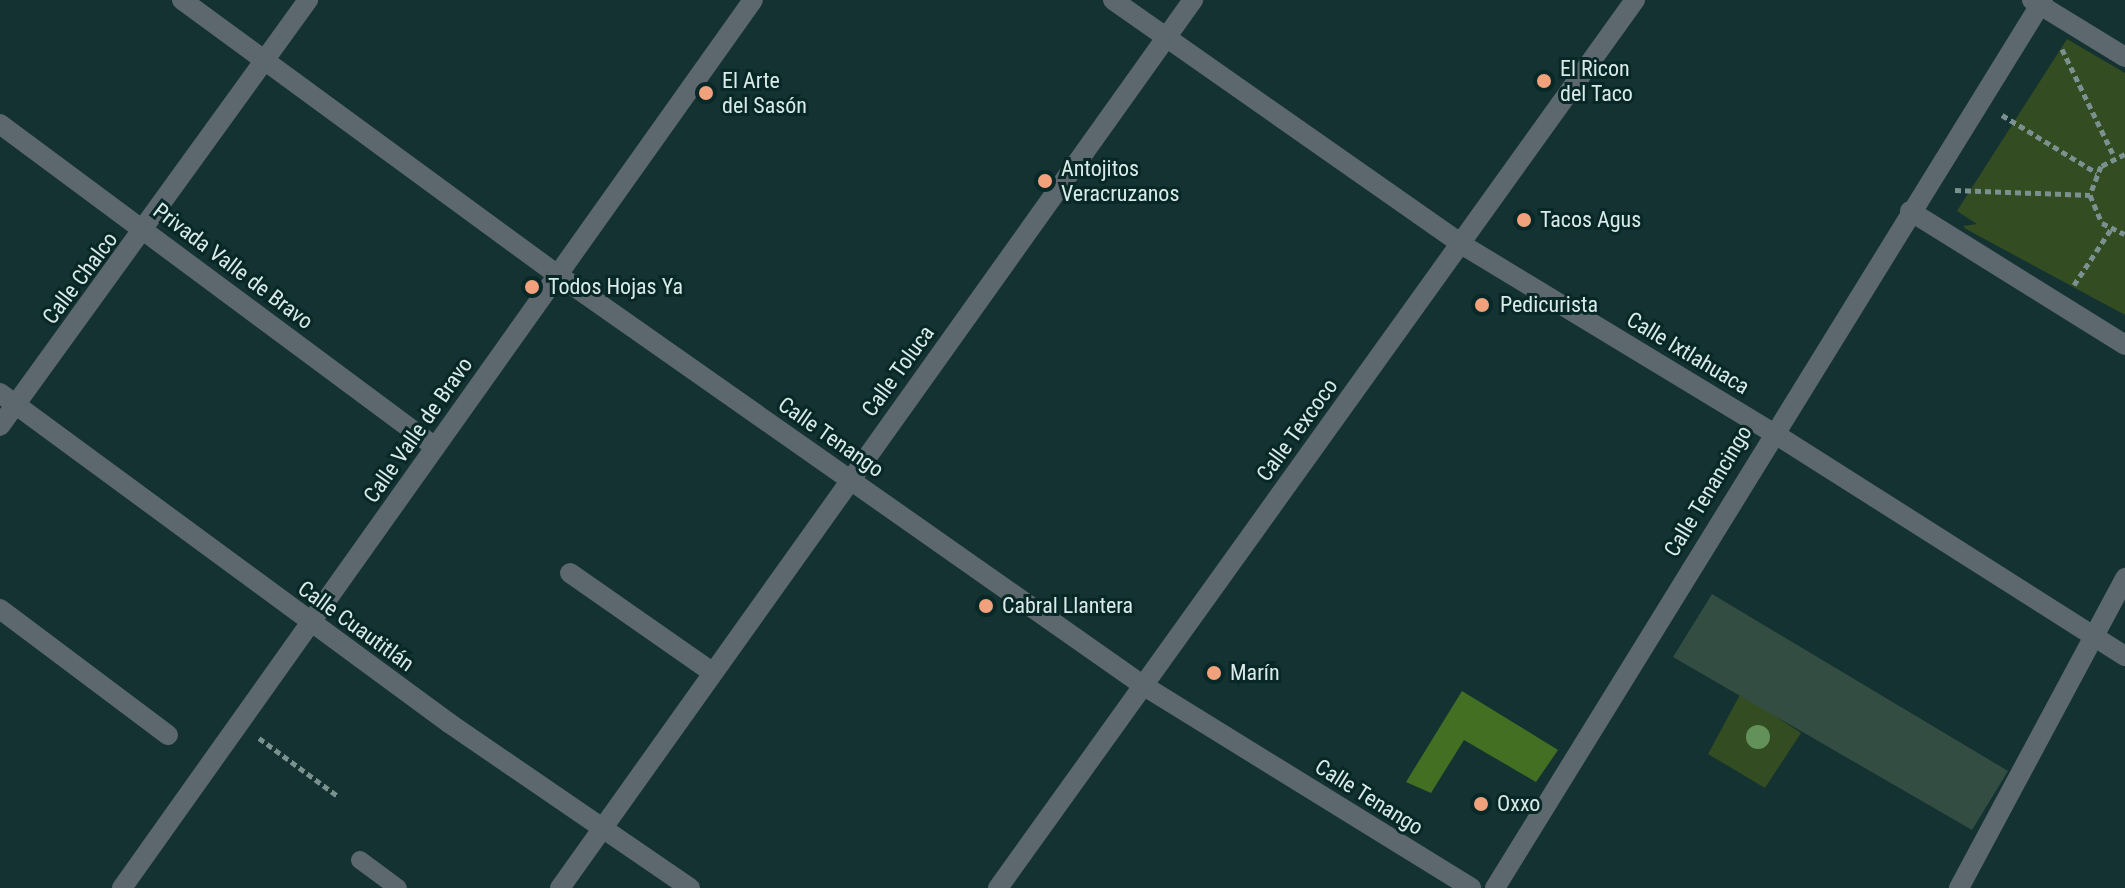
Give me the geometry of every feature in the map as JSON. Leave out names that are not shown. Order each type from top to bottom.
[{"type":"street","name":"Calle Tenango","points":[[182,0],[266,58],[558,275],[1141,684],[1471,888]]},
{"type":"street","name":"Calle Chalco","points":[[0,426],[8,399],[145,230],[308,0]]},
{"type":"street","name":"Calle Valle de Bravo","points":[[122,888],[753,0]]},
{"type":"street","name":"Calle Ixtlahuaca","points":[[1113,0],[1461,244],[1772,432],[2125,656]]},
{"type":"street","name":"Calle Toluca","points":[[560,888],[1193,0]]},
{"type":"street","name":"Calle Texcoco","points":[[998,888],[1141,684],[1635,0]]},
{"type":"street","points":[[2038,2],[2125,57]]},
{"type":"street","name":"Calle Tenancingo","points":[[1495,888],[1772,432],[1980,102],[2038,2]]},
{"type":"street","name":"Privada Valle de Bravo","points":[[0,124],[435,447]]},
{"type":"street","points":[[1910,211],[2125,345]]},
{"type":"street","name":"Calle Cuautitlán","points":[[8,399],[311,623],[690,888]]},
{"type":"street","points":[[570,573],[712,672]]},
{"type":"street","points":[[1959,888],[2125,578]]},
{"type":"street","points":[[0,609],[168,735]]},
{"type":"lane","points":[[360,860],[398,888]]},
{"type":"path","points":[[2060,46],[2114,156]]},
{"type":"path","points":[[1980,102],[2097,173]]},
{"type":"path","points":[[2125,154],[2114,156],[2097,173],[2090,195],[2094,210],[2111,229],[2125,234]]},
{"type":"path","points":[[1925,189],[2090,195]]},
{"type":"path","points":[[2061,305],[2111,229]]},
{"type":"path","points":[[239,723],[339,797]]},
{"type":"green space","points":[[2067,39],[2125,73],[2125,315],[1966,229],[1963,226],[1977,224],[1957,211]]},
{"type":"green space","points":[[1462,691],[1558,750],[1536,782],[1464,740],[1431,793],[1406,782]]},
{"type":"green space","points":[[1741,693],[1801,733],[1765,788],[1708,754]]},
{"type":"building","points":[[1712,594],[2008,771],[1972,830],[1673,657]]},
{"type":"place","name":"El Ricon del Taco","points":[[1544,81]]},
{"type":"place","name":"El Arte del Sasón","points":[[706,93]]},
{"type":"place","name":"Antojitos Veracruzanos","points":[[1045,181]]},
{"type":"place","name":"Tacos Agus","points":[[1524,220]]},
{"type":"place","name":"Todos Hojas Ya","points":[[532,287]]},
{"type":"place","name":"Pedicurista","points":[[1482,305]]},
{"type":"place","name":"Cabral Llantera","points":[[986,606]]},
{"type":"place","name":"Marín","points":[[1214,673]]},
{"type":"place","name":"Oxxo","points":[[1481,804]]}]
